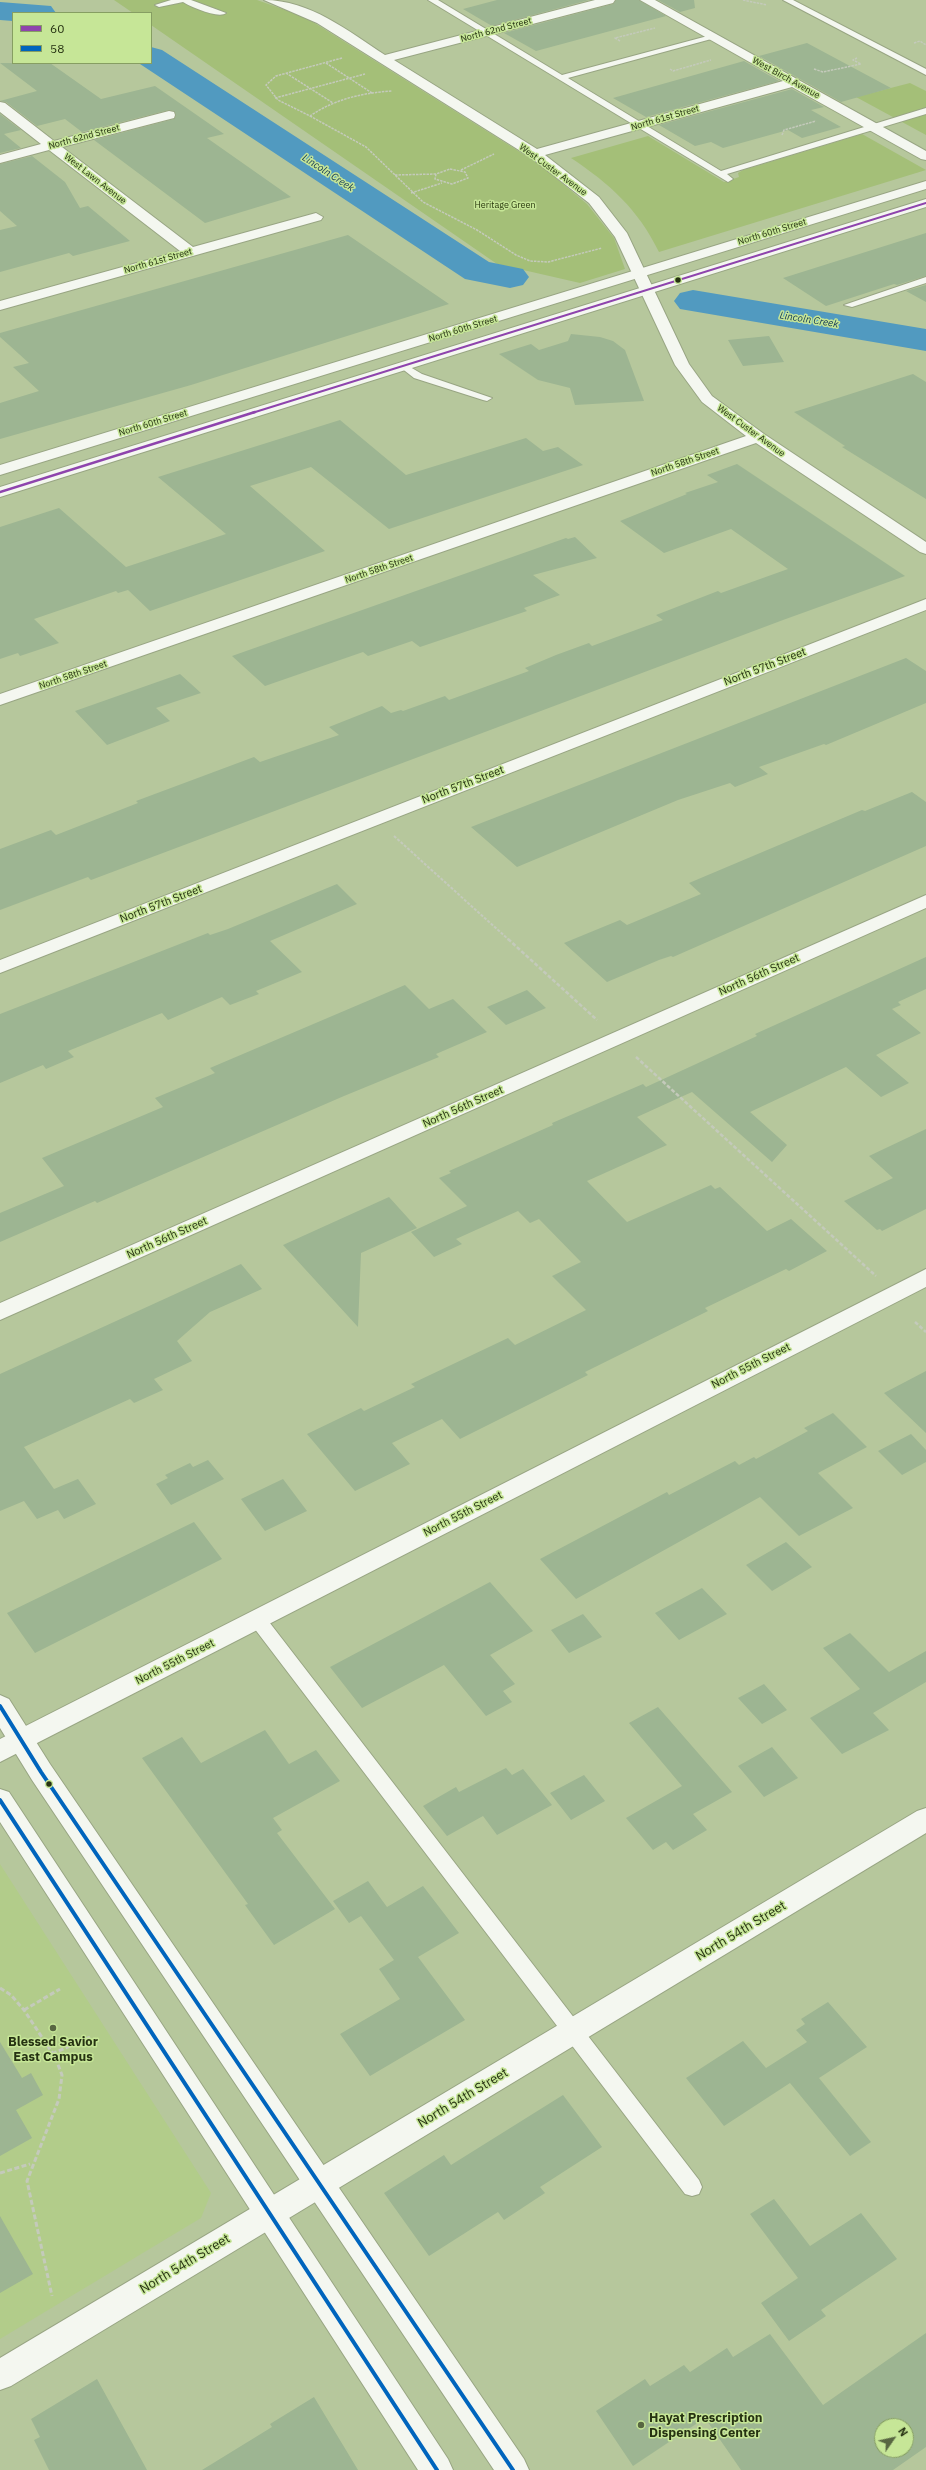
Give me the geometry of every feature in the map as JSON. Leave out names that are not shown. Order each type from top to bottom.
[{"type":"street","name":"West Custer Avenue","points":[[270,0],[291,6],[321,20],[535,154],[594,200],[622,236],[682,365],[707,399],[758,437],[926,549]]},
{"type":"street","name":"North 62nd Street","points":[[384,59],[609,0]]},
{"type":"street","name":"West Birch Avenue","points":[[646,0],[926,156]]},
{"type":"street","name":"North 61st Street","points":[[535,154],[794,82]]},
{"type":"street","name":"West Lawn Avenue","points":[[0,106],[190,252]]},
{"type":"street","name":"North 62nd Street","points":[[0,159],[169,115]]},
{"type":"street","name":"North 60th Street","points":[[0,470],[467,328],[638,272],[926,185]]},
{"type":"street","name":"North 60th Street","points":[[0,492],[648,292],[926,203]]},
{"type":"street","name":"North 61st Street","points":[[0,306],[316,217]]},
{"type":"street","name":"North 58th Street","points":[[0,700],[758,437]]},
{"type":"street","name":"North 57th Street","points":[[0,967],[926,604]]},
{"type":"street","name":"North 56th Street","points":[[0,1312],[926,901]]},
{"type":"street","name":"North 55th Street","points":[[11,1746],[926,1277]]},
{"type":"street","points":[[0,1706],[11,1746],[320,2185],[513,2470]]},
{"type":"street","points":[[0,1800],[438,2470]]},
{"type":"street","name":"North 54th Street","points":[[0,2375],[320,2185],[926,1819]]},
{"type":"lane","points":[[159,5],[182,0]]},
{"type":"lane","points":[[185,0],[198,7],[222,13]]},
{"type":"lane","points":[[432,0],[728,179]]},
{"type":"lane","points":[[787,0],[926,72]]},
{"type":"lane","points":[[560,78],[712,36]]},
{"type":"lane","points":[[719,174],[926,111]]},
{"type":"lane","points":[[848,305],[926,280]]},
{"type":"lane","points":[[405,367],[418,376],[487,398]]},
{"type":"lane","points":[[257,1619],[692,2187]]},
{"type":"path","points":[[345,58],[285,73],[269,80],[266,85],[267,90],[275,98],[358,142],[382,161],[411,193],[443,214],[484,235],[520,259],[554,262],[568,260],[592,249],[604,248]]},
{"type":"path","points":[[811,70],[817,68],[823,72],[835,68],[838,70],[861,64],[853,60],[858,58]]},
{"type":"path","points":[[325,63],[372,93]]},
{"type":"path","points":[[285,73],[333,103]]},
{"type":"path","points":[[275,98],[369,73]]},
{"type":"path","points":[[310,116],[333,103],[372,93],[395,91]]},
{"type":"path","points":[[394,175],[436,174],[450,169],[461,170],[484,158],[496,154]]},
{"type":"path","points":[[436,174],[435,179],[452,184],[466,180],[468,176],[461,170]]},
{"type":"path","points":[[411,193],[442,182]]},
{"type":"path","points":[[392,834],[597,1020]]},
{"type":"path","points":[[636,1057],[876,1276]]},
{"type":"path","points":[[915,1322],[926,1332]]},
{"type":"path","points":[[0,1988],[10,1992],[24,2010],[52,2054],[62,2075],[62,2095],[30,2164],[27,2181],[29,2199],[52,2296]]},
{"type":"path","points":[[24,2010],[60,1989]]},
{"type":"path","points":[[52,2054],[90,2037]]},
{"type":"path","points":[[0,2173],[30,2164]]},
{"type":"shaded area","name":"Blessed Savior East Campus","points":[[0,1864],[211,2193],[201,2218],[0,2339]]},
{"type":"green space","name":"Heritage Green","points":[[114,0],[257,0],[305,17],[539,164],[587,204],[614,238],[625,269],[580,283],[497,264],[152,26],[152,12],[132,12]]},
{"type":"green space","points":[[910,83],[926,91],[926,135],[856,97]]},
{"type":"green space","points":[[862,134],[926,170],[659,252],[642,223],[622,199],[598,178],[571,158],[648,136],[724,182],[739,177],[738,173],[743,170]]},
{"type":"building","points":[[497,0],[589,0],[492,26],[463,9]]},
{"type":"building","points":[[616,0],[639,0],[666,16],[536,51],[504,33],[613,4]]},
{"type":"building","points":[[658,0],[694,0],[695,8],[680,12]]},
{"type":"building","points":[[807,43],[891,88],[841,102],[759,56]]},
{"type":"building","points":[[744,61],[779,81],[646,117],[613,98]]},
{"type":"building","points":[[0,63],[51,64],[101,99],[155,86],[224,134],[207,138],[291,197],[205,223],[94,140],[174,119],[176,115],[174,111],[169,110],[82,132],[65,119],[37,126],[6,102],[0,101],[37,91]]},
{"type":"building","points":[[792,89],[824,107],[811,110],[841,127],[802,138],[788,130],[723,148],[711,142],[695,146],[659,125]]},
{"type":"building","points":[[0,114],[21,130],[4,134],[21,148],[0,153]]},
{"type":"building","points":[[32,156],[65,182],[80,208],[88,206],[130,241],[73,256],[69,253],[0,272],[0,230],[17,226],[0,211],[0,164]]},
{"type":"building","points":[[926,233],[926,276],[897,285],[894,284],[826,306],[783,278]]},
{"type":"building","points":[[348,235],[449,304],[191,385],[0,439],[0,403],[39,391],[13,367],[29,363],[0,337],[0,333]]},
{"type":"building","points":[[926,285],[926,302],[906,291]]},
{"type":"building","points":[[571,334],[600,337],[613,341],[625,350],[644,401],[575,405],[570,388],[538,380],[499,354],[531,344],[539,350],[568,341]]},
{"type":"building","points":[[769,336],[784,362],[743,366],[728,340]]},
{"type":"building","points":[[913,374],[926,382],[926,499],[842,447],[845,446],[794,412]]},
{"type":"building","points":[[340,420],[406,475],[526,438],[543,451],[558,447],[583,465],[389,529],[311,467],[250,486],[325,551],[150,611],[128,590],[118,593],[116,591],[34,619],[59,643],[20,656],[18,653],[0,659],[0,527],[59,508],[126,567],[226,534],[158,477]]},
{"type":"building","points":[[737,464],[905,576],[783,620],[91,880],[88,877],[0,910],[0,849],[51,830],[56,835],[138,803],[136,801],[254,757],[260,762],[339,735],[329,727],[382,706],[391,713],[401,710],[403,711],[445,696],[449,700],[529,671],[525,668],[556,655],[589,643],[592,646],[663,620],[656,615],[718,591],[721,593],[788,569],[731,529],[664,553],[620,521],[687,494],[685,493],[718,482],[707,475]]},
{"type":"building","points":[[575,537],[597,558],[533,575],[560,595],[524,608],[527,611],[420,647],[412,641],[368,656],[363,652],[265,686],[232,656],[566,538],[568,539]]},
{"type":"building","points":[[906,658],[926,671],[926,703],[826,745],[824,744],[759,767],[768,774],[735,787],[730,783],[678,800],[517,867],[471,827]]},
{"type":"building","points":[[180,674],[201,693],[156,708],[170,721],[107,745],[75,711]]},
{"type":"building","points":[[912,792],[926,802],[926,846],[673,957],[671,956],[659,960],[607,982],[564,943],[620,920],[627,925],[701,894],[689,883],[862,810],[865,811]]},
{"type":"building","points":[[337,884],[357,904],[270,941],[302,972],[256,991],[259,994],[230,1005],[222,997],[168,1020],[162,1013],[68,1051],[74,1057],[46,1069],[43,1065],[0,1083],[0,1014],[208,933],[210,935],[228,929]]},
{"type":"building","points":[[926,957],[926,989],[898,1002],[901,1005],[892,1009],[921,1033],[876,1055],[909,1083],[881,1097],[846,1067],[750,1112],[787,1145],[772,1162],[692,1092],[637,1117],[667,1145],[587,1181],[627,1222],[711,1185],[715,1189],[720,1187],[767,1231],[791,1219],[827,1251],[789,1271],[786,1269],[705,1308],[708,1311],[585,1372],[588,1375],[460,1439],[442,1419],[392,1443],[410,1464],[355,1491],[307,1434],[361,1408],[364,1411],[415,1387],[411,1384],[508,1338],[515,1345],[586,1310],[552,1276],[581,1262],[539,1219],[530,1223],[518,1211],[456,1239],[462,1244],[434,1257],[411,1232],[467,1206],[439,1178],[451,1173],[449,1171],[553,1125],[552,1123],[643,1084],[646,1087],[757,1036],[755,1034]]},
{"type":"building","points":[[405,985],[429,1009],[453,999],[487,1032],[436,1054],[439,1057],[344,1096],[97,1203],[95,1201],[0,1242],[0,1213],[64,1186],[42,1158],[163,1107],[155,1098],[215,1073],[210,1068]]},
{"type":"building","points":[[527,990],[546,1008],[506,1025],[487,1007]]},
{"type":"building","points":[[926,1129],[926,1209],[882,1231],[880,1229],[877,1230],[844,1201],[893,1178],[869,1156]]},
{"type":"building","points":[[389,1197],[417,1228],[361,1253],[358,1327],[283,1245]]},
{"type":"building","points":[[241,1264],[262,1289],[210,1312],[177,1341],[192,1361],[154,1379],[163,1390],[134,1403],[130,1399],[24,1447],[54,1489],[78,1479],[96,1504],[64,1519],[58,1510],[37,1519],[24,1501],[0,1511],[0,1374]]},
{"type":"building","points":[[926,1371],[926,1433],[884,1393]]},
{"type":"building","points":[[833,1413],[867,1447],[818,1473],[853,1508],[799,1536],[760,1497],[576,1599],[540,1559],[667,1492],[669,1495],[735,1461],[739,1465],[754,1457],[756,1459],[808,1431],[804,1428]]},
{"type":"building","points":[[911,1434],[926,1450],[926,1462],[902,1475],[878,1451]]},
{"type":"building","points":[[208,1460],[224,1479],[171,1505],[156,1484],[168,1478],[165,1475],[190,1463],[193,1467]]},
{"type":"building","points":[[283,1479],[307,1511],[265,1531],[241,1499]]},
{"type":"building","points":[[194,1522],[222,1559],[35,1653],[7,1613]]},
{"type":"building","points":[[786,1542],[812,1567],[772,1591],[746,1565]]},
{"type":"building","points":[[490,1582],[533,1631],[490,1655],[515,1684],[503,1691],[512,1702],[486,1716],[444,1665],[362,1708],[330,1667]]},
{"type":"building","points":[[702,1588],[727,1614],[679,1640],[655,1613]]},
{"type":"building","points":[[583,1614],[602,1637],[569,1653],[551,1630]]},
{"type":"building","points":[[850,1633],[889,1672],[926,1651],[926,1682],[873,1713],[889,1730],[842,1754],[810,1718],[860,1689],[823,1648]]},
{"type":"building","points":[[764,1684],[787,1710],[762,1724],[738,1698]]},
{"type":"building","points":[[658,1707],[732,1792],[693,1814],[707,1830],[673,1850],[666,1842],[653,1850],[626,1818],[682,1786],[629,1723]]},
{"type":"building","points":[[265,1730],[289,1764],[316,1750],[340,1781],[273,1818],[282,1830],[277,1833],[335,1909],[274,1945],[245,1905],[248,1904],[142,1758],[182,1737],[201,1763]]},
{"type":"building","points":[[772,1747],[798,1778],[764,1797],[738,1766]]},
{"type":"building","points":[[506,1768],[512,1775],[523,1769],[552,1805],[497,1835],[483,1816],[447,1836],[423,1806],[456,1787],[459,1792]]},
{"type":"building","points":[[584,1775],[605,1801],[571,1820],[550,1793]]},
{"type":"building","points":[[368,1881],[387,1907],[423,1886],[459,1933],[418,1957],[465,2020],[370,2076],[340,2034],[400,1999],[379,1969],[394,1960],[361,1916],[349,1923],[333,1901]]},
{"type":"building","points":[[828,2002],[867,2047],[819,2078],[871,2142],[850,2156],[790,2083],[724,2126],[686,2078],[743,2041],[766,2068],[807,2042],[796,2030],[805,2024],[801,2019]]},
{"type":"building","points":[[0,2042],[22,2078],[31,2073],[43,2095],[16,2110],[32,2138],[0,2156]]},
{"type":"building","points":[[563,2095],[602,2147],[540,2187],[545,2193],[504,2220],[498,2212],[429,2256],[384,2193],[444,2155],[451,2165]]},
{"type":"building","points":[[774,2199],[810,2246],[861,2213],[897,2259],[821,2310],[826,2316],[789,2341],[761,2303],[798,2278],[750,2214]]},
{"type":"building","points":[[0,2216],[33,2274],[0,2293]]},
{"type":"building","points":[[926,2333],[926,2447],[914,2455],[914,2418],[874,2418],[874,2458],[910,2458],[893,2470],[741,2470],[705,2418],[633,2466],[596,2411],[645,2379],[650,2386],[684,2365],[690,2372],[727,2348],[733,2357],[770,2334],[823,2405]]},
{"type":"building","points":[[97,2379],[147,2470],[49,2470],[34,2440],[40,2437],[31,2419]]},
{"type":"building","points":[[314,2397],[358,2470],[202,2470],[272,2427],[270,2424]]},
{"type":"waterway","name":"Lincoln Creek","points":[[0,11],[20,12]]},
{"type":"waterway","name":"Lincoln Creek","points":[[152,58],[478,271],[510,277]]},
{"type":"waterway","name":"Lincoln Creek","points":[[693,301],[926,340]]},
{"type":"transit line","name":"60","points":[[0,492],[926,203]]},
{"type":"transit line","name":"58","points":[[0,1706],[41,1772],[513,2470]]},
{"type":"transit line","name":"58","points":[[0,1800],[437,2470]]},
{"type":"place","name":"Blessed Savior East Campus","points":[[53,2028]]},
{"type":"place","name":"Hayat Prescription Dispensing Center","points":[[641,2425]]}]
